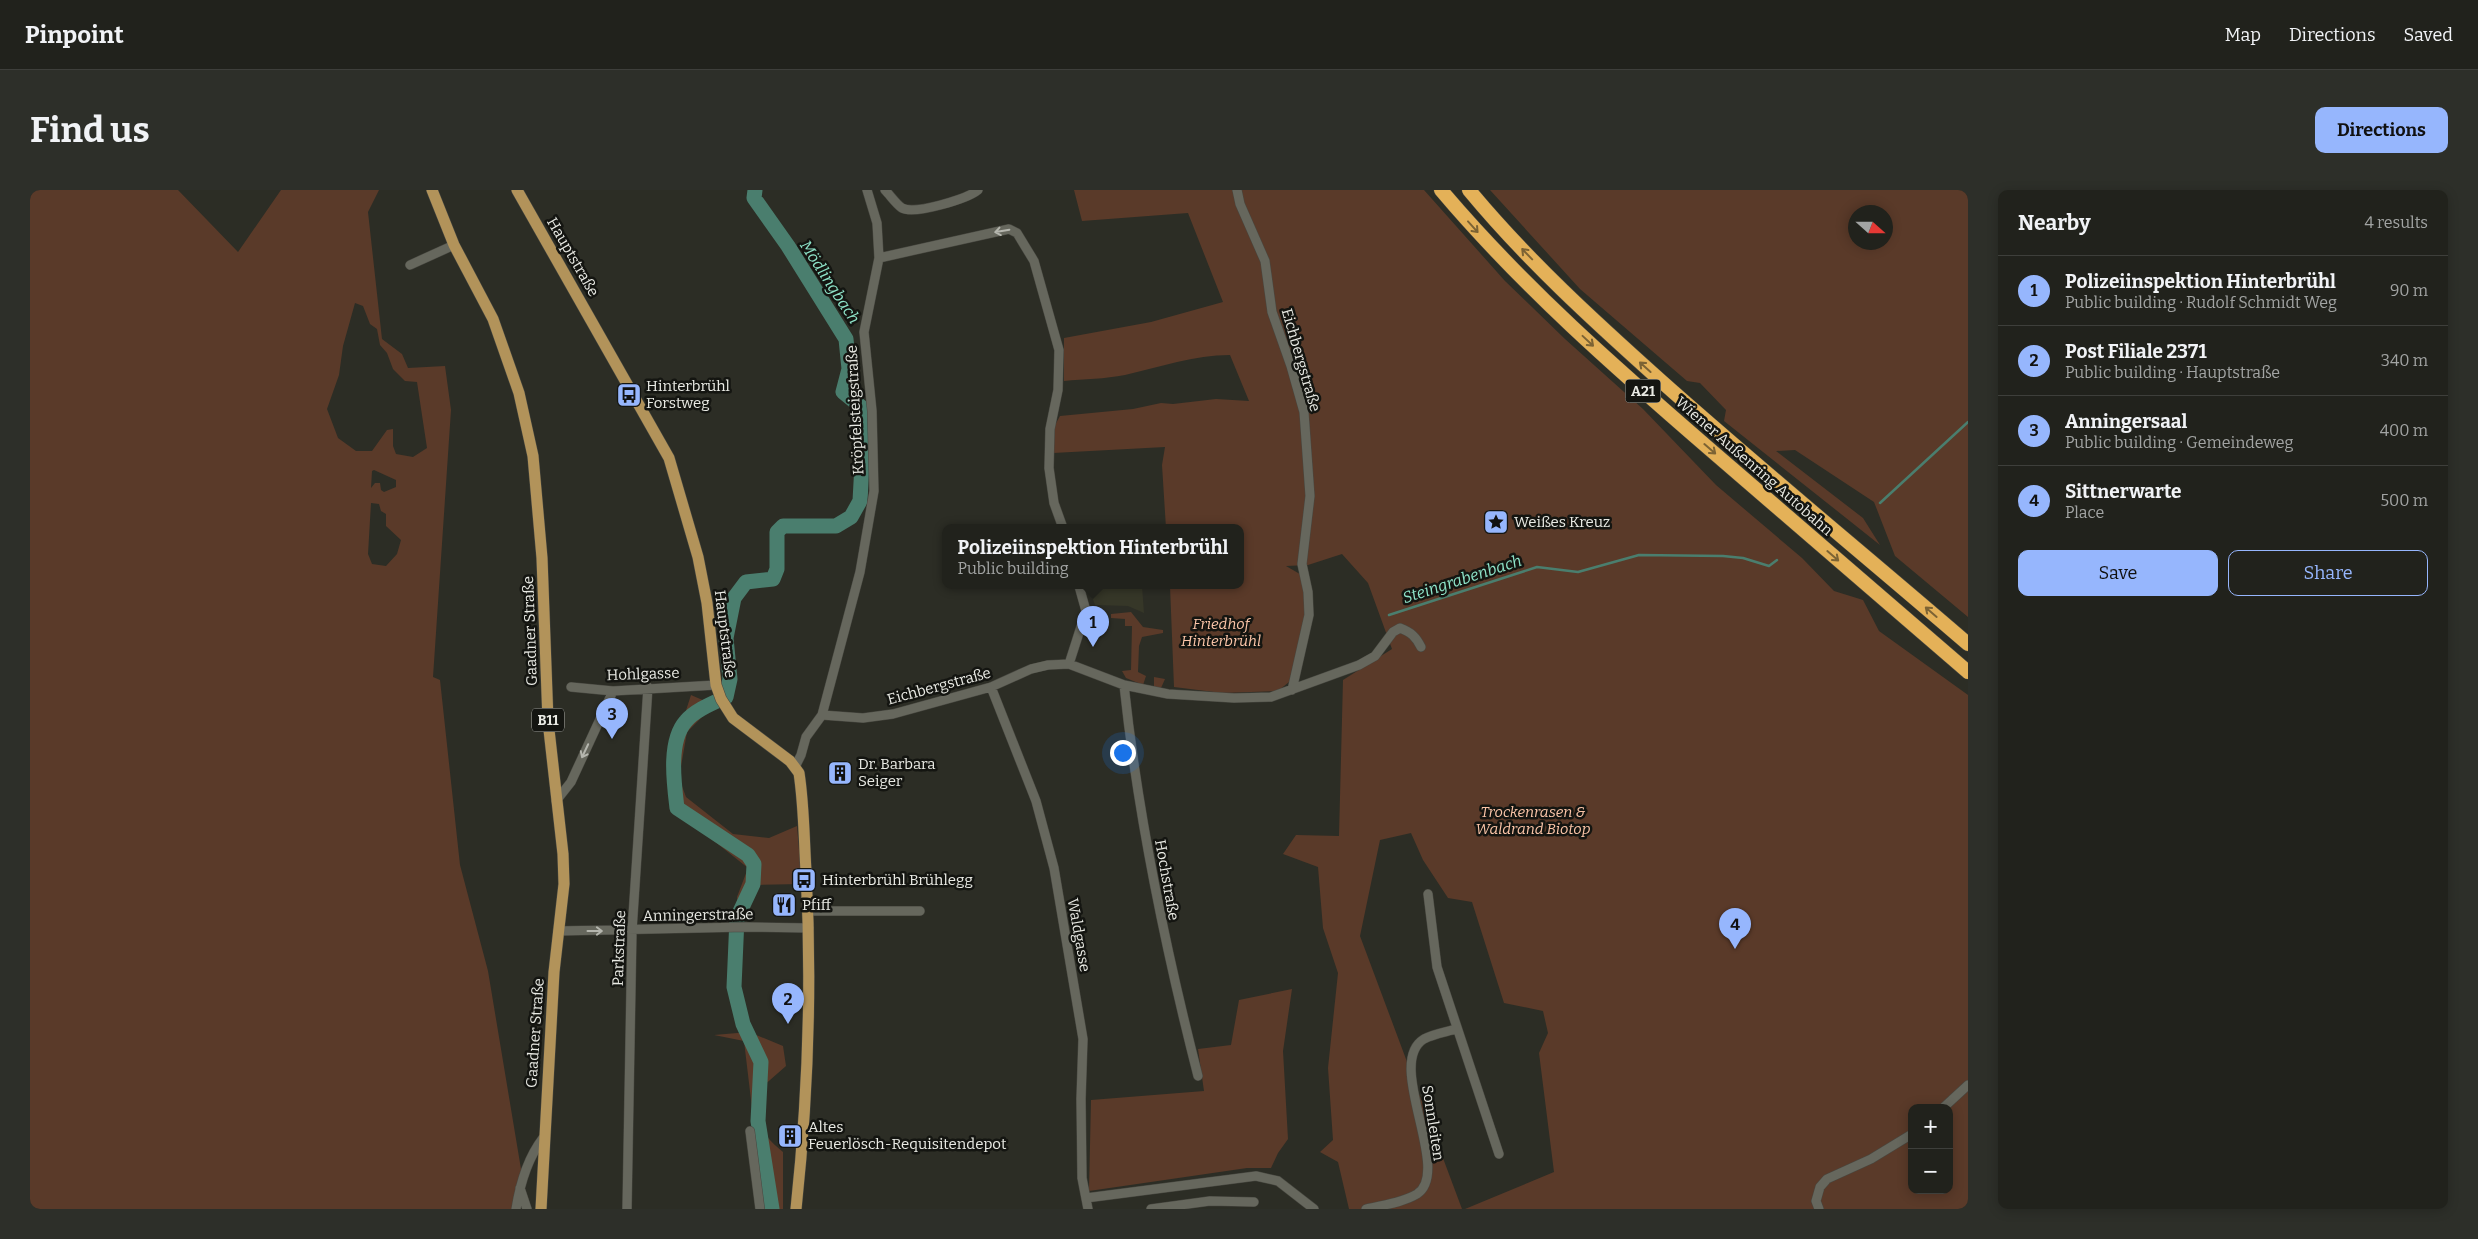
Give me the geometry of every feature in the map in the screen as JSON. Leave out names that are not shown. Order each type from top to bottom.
[{"type":"highway","name":"Wiener Außenring Autobahn","points":[[1441,190],[1472,227],[1542,298],[1626,376],[1968,672]]},
{"type":"highway","name":"Wiener Außenring Autobahn","points":[[1469,190],[1560,288],[1627,350],[1766,472],[1968,644]]},
{"type":"main road","name":"Gaadner Straße","points":[[432,190],[454,244],[493,320],[519,393],[529,431],[542,558],[548,721],[563,854],[564,884],[558,931],[543,1138],[540,1209]]},
{"type":"main road","name":"Hauptstraße","points":[[517,190],[668,458],[698,557],[707,603],[719,694]]},
{"type":"main road","points":[[719,694],[733,718],[796,765],[801,786],[809,928],[809,1028],[802,1158],[796,1209]]},
{"type":"street","name":"Kröpfelsteigstraße","points":[[822,716],[860,572],[874,491],[872,411],[864,332],[879,258],[876,223],[868,190]]},
{"type":"street","points":[[885,190],[902,208],[911,210],[962,200],[978,190]]},
{"type":"street","name":"Eichbergstraße","points":[[1237,190],[1240,204],[1265,261],[1272,312],[1291,366],[1304,412],[1310,496],[1302,564],[1308,592],[1309,615],[1292,690]]},
{"type":"street","points":[[879,258],[1009,229],[1017,233],[1034,261],[1060,350],[1058,390],[1050,429],[1049,468],[1054,503],[1061,524]]},
{"type":"street","points":[[414,263],[454,244]]},
{"type":"street","points":[[1069,664],[1086,611],[1080,589]]},
{"type":"street","name":"Eichbergstraße","points":[[822,716],[863,718],[893,714],[991,687],[1031,669],[1048,665],[1069,664],[1124,685],[1168,694],[1234,698],[1271,697],[1359,665],[1375,656],[1393,632],[1400,628],[1413,635],[1421,647]]},
{"type":"street","name":"Hochstraße","points":[[1124,685],[1129,737],[1160,920],[1198,1076]]},
{"type":"street","name":"Hohlgasse","points":[[571,687],[613,691],[648,688],[719,694]]},
{"type":"street","name":"Waldgasse","points":[[991,687],[1036,801],[1054,868],[1083,1039],[1081,1148],[1082,1178],[1088,1209]]},
{"type":"street","name":"Parkstraße","points":[[627,1209],[632,931],[648,688]]},
{"type":"street","points":[[556,801],[571,782],[613,691]]},
{"type":"street","points":[[796,765],[806,737],[822,716]]},
{"type":"street","points":[[1428,894],[1437,968],[1499,1154]]},
{"type":"street","points":[[808,911],[920,911]]},
{"type":"street","name":"Anningerstraße","points":[[558,931],[632,931],[746,927],[809,928]]},
{"type":"street","name":"Sonnleiten","points":[[1366,1209],[1401,1201],[1418,1193],[1427,1181],[1428,1162],[1409,1065],[1415,1048],[1423,1040],[1456,1028]]},
{"type":"street","points":[[1947,1104],[1968,1084]]},
{"type":"street","points":[[750,1131],[760,1209]]},
{"type":"street","points":[[1819,1209],[1816,1201],[1820,1187],[1827,1179],[1871,1159],[1908,1136]]},
{"type":"street","points":[[516,1209],[520,1186],[535,1149],[543,1138]]},
{"type":"street","points":[[1086,1198],[1256,1176],[1278,1181],[1314,1209]]},
{"type":"street","points":[[520,1186],[528,1209]]},
{"type":"street","points":[[1151,1209],[1210,1201],[1254,1202]]},
{"type":"shaded area","points":[[1089,589],[1142,589],[1144,613],[1128,606],[1095,605]]},
{"type":"green space","points":[[30,190],[178,190],[238,252],[281,190],[379,190],[368,212],[382,339],[402,354],[408,368],[445,366],[451,410],[433,677],[440,680],[460,865],[488,971],[524,1187],[520,1209],[30,1209]],"holes":[[[355,303],[363,306],[370,324],[377,329],[380,345],[387,353],[393,369],[405,381],[417,382],[427,448],[413,457],[396,454],[393,446],[393,429],[387,430],[372,451],[356,451],[338,438],[327,409],[339,375],[343,346]],[[374,470],[396,480],[396,487],[384,492],[381,490],[380,483],[375,483],[371,488],[372,471]],[[371,503],[379,504],[381,511],[386,514],[386,526],[401,540],[397,554],[386,566],[372,564],[368,554]]]},
{"type":"green space","points":[[1074,190],[1424,190],[1505,281],[1565,339],[1643,409],[1716,485],[1802,558],[1834,591],[1863,600],[1879,631],[1968,695],[1968,1209],[1465,1209],[1554,1172],[1539,1053],[1548,1033],[1543,1011],[1504,1003],[1472,902],[1448,898],[1423,860],[1411,833],[1380,840],[1360,936],[1462,1209],[1349,1209],[1338,1162],[1320,1152],[1333,1140],[1328,1068],[1338,973],[1323,928],[1318,867],[1283,854],[1296,835],[1339,836],[1343,680],[1392,649],[1368,583],[1342,554],[1308,565],[1286,566],[1305,577],[1309,615],[1289,682],[1278,691],[1222,693],[1174,687],[1170,589],[1244,589],[1244,524],[1166,524],[1162,465],[1165,447],[1053,453],[1055,425],[1060,416],[1133,409],[1161,403],[1173,404],[1216,399],[1249,401],[1230,355],[1190,359],[1125,375],[1064,381],[1064,338],[1151,322],[1223,302],[1188,213],[1082,221]]},
{"type":"green space","points":[[1490,190],[1968,190],[1968,617],[1895,556],[1874,502],[1795,450],[1776,451],[1863,518],[1880,545],[1724,421],[1726,410],[1700,383],[1687,381],[1580,289]]},
{"type":"green space","points":[[1131,612],[1143,627],[1163,630],[1163,633],[1142,637],[1139,646],[1138,672],[1146,676],[1143,685],[1126,678],[1122,671],[1131,670],[1132,626],[1125,626],[1125,619],[1111,618],[1111,614]]},
{"type":"green space","points":[[1154,677],[1165,679],[1161,688],[1154,687]]},
{"type":"green space","points":[[691,695],[714,705],[687,732],[679,778],[686,797],[733,834],[769,838],[797,826],[802,884],[756,885],[748,916],[738,908],[737,897],[748,868],[675,810],[675,771],[679,732]]},
{"type":"green space","points":[[1292,989],[1283,1051],[1288,1139],[1278,1153],[1271,1168],[1247,1168],[1089,1191],[1091,1100],[1204,1091],[1198,1049],[1231,1045],[1239,1000]]},
{"type":"green space","points":[[749,1032],[783,1046],[786,1066],[762,1087],[760,1116],[763,1130],[767,1137],[783,1152],[783,1209],[764,1209],[744,1041],[714,1035]]},
{"type":"waterway","name":"Mödlingbach","points":[[755,190],[754,198],[788,246],[846,339],[849,369],[843,392],[865,410],[860,501],[851,517],[836,526],[783,526],[777,532],[777,569],[773,579],[746,582],[734,598],[726,638],[730,679],[726,697],[704,707],[686,721],[680,729],[674,751],[677,808],[748,855],[754,864],[753,884],[737,918],[734,987],[743,1024],[761,1062],[758,1121],[772,1209]]},
{"type":"waterway","name":"Steingrabenbach","points":[[1880,503],[1968,422]]},
{"type":"waterway","name":"Steingrabenbach","points":[[1389,615],[1537,567],[1578,572],[1639,555],[1723,556],[1743,558],[1769,566],[1777,560]]},
{"type":"place","name":"Hinterbrühl Forstweg","points":[[629,395]]},
{"type":"place","name":"Weißes Kreuz","points":[[1496,522]]},
{"type":"place","name":"Polizeiinspektion Hinterbrühl","points":[[1093,647]]},
{"type":"place","name":"Anningersaal","points":[[612,739]]},
{"type":"place","name":"Dr. Barbara Seiger","points":[[840,773]]},
{"type":"place","name":"Hinterbrühl Brühlegg","points":[[804,880]]},
{"type":"place","name":"Pfiff","points":[[784,905]]},
{"type":"place","name":"Sittnerwarte","points":[[1735,949]]},
{"type":"place","name":"Post Filiale 2371","points":[[788,1024]]},
{"type":"place","name":"Altes Feuerlösch-Requisitendepot","points":[[790,1136]]},
{"type":"park label","name":"Friedhof Hinterbrühl","points":[[1221,632]]},
{"type":"park label","name":"Trockenrasen & Waldrand Biotop","points":[[1533,820]]}]
